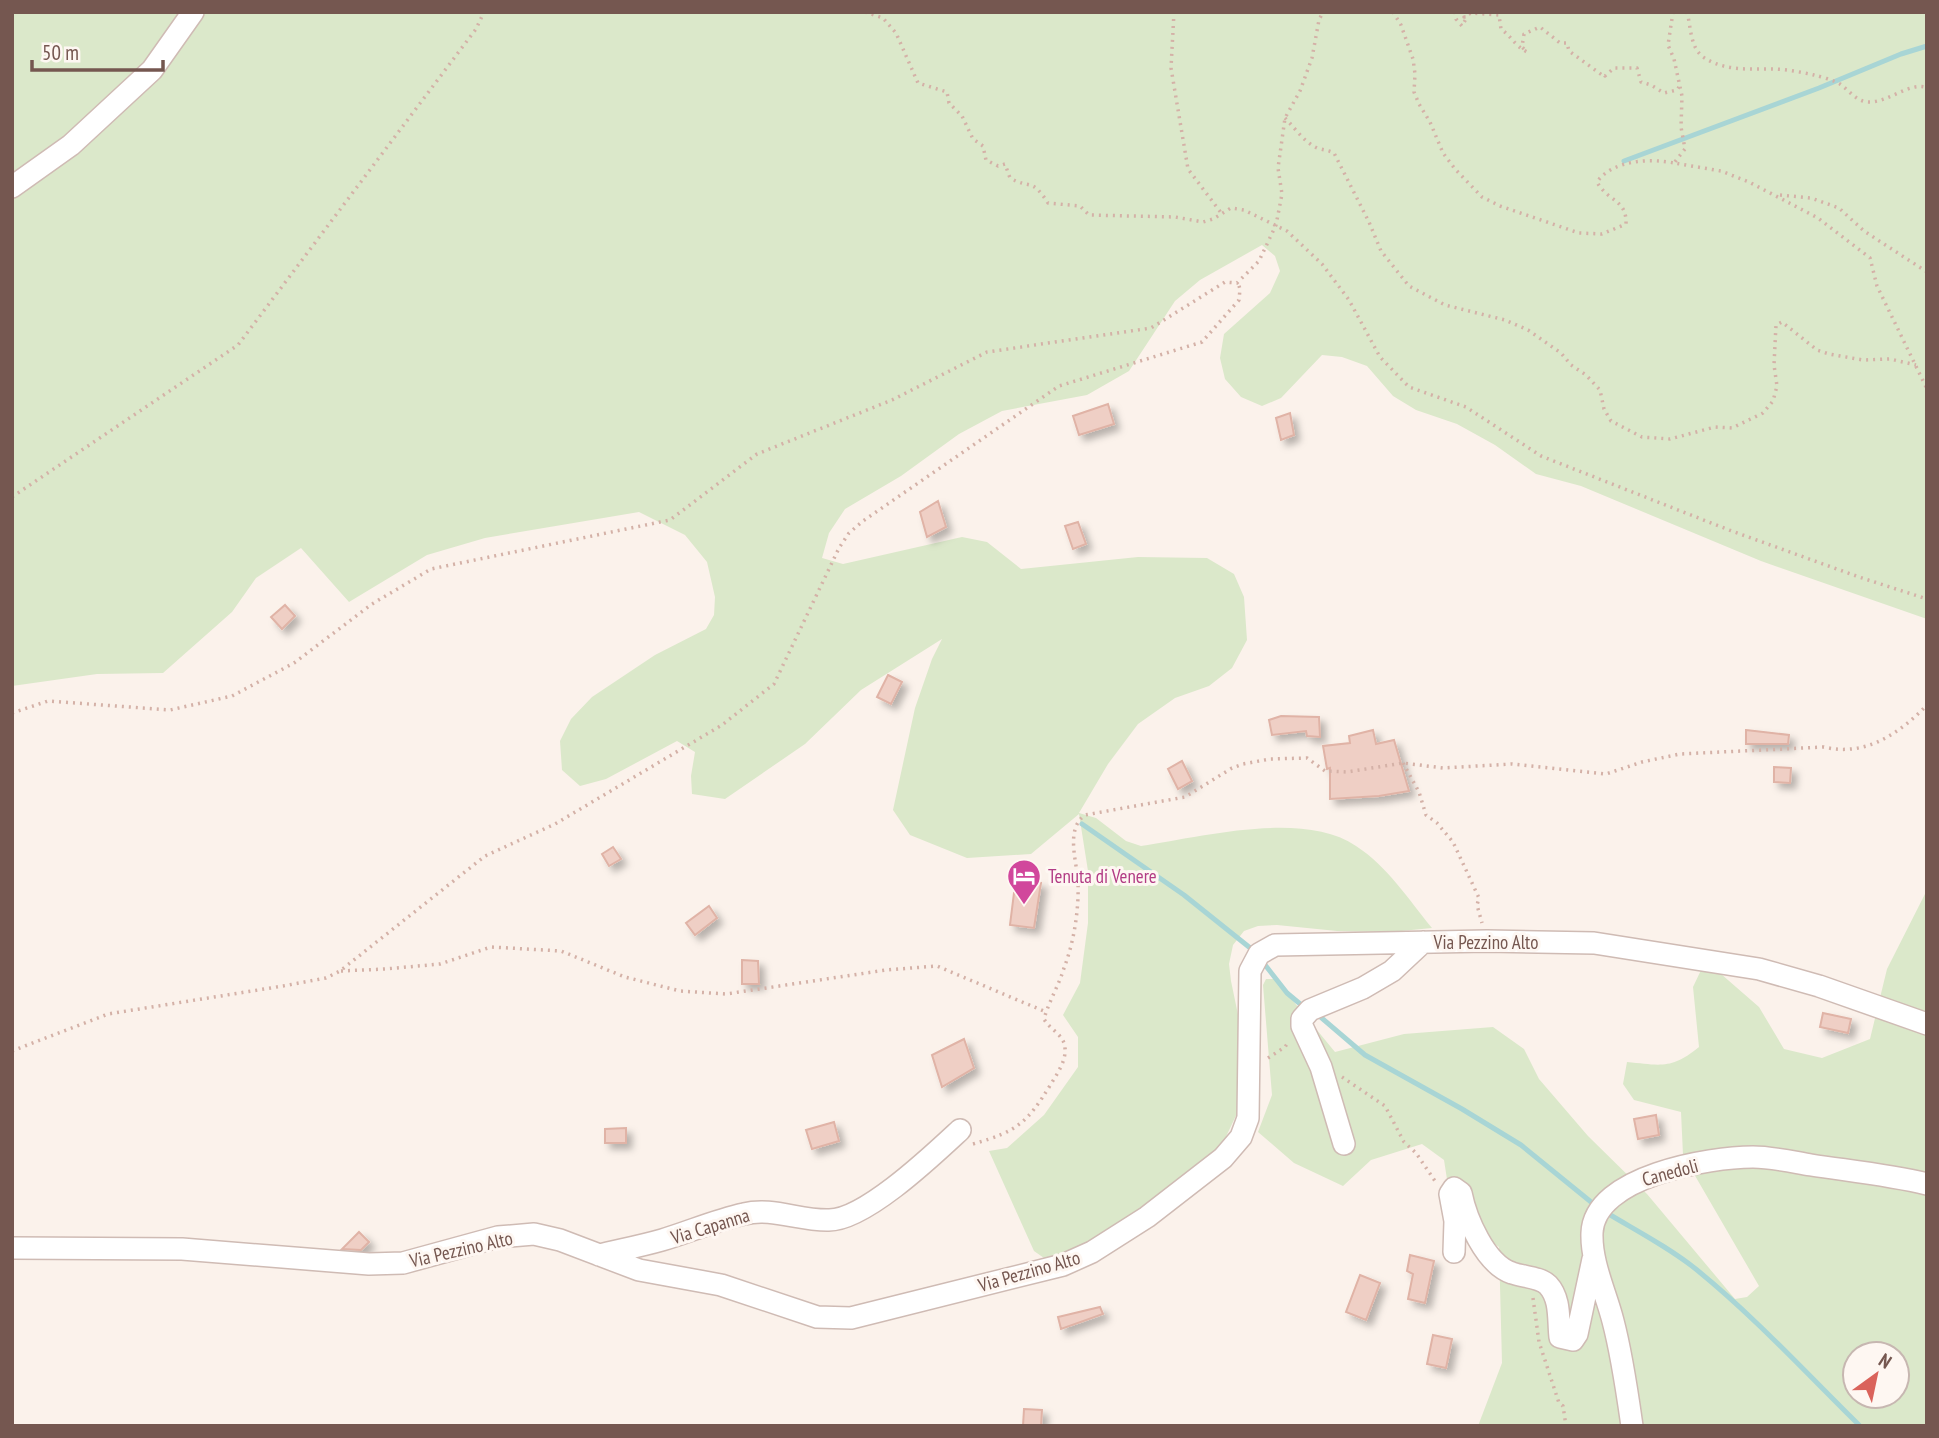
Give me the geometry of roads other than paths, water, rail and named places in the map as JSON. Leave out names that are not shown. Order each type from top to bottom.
[{"type":"street","points":[[12,187],[71,145],[152,70],[193,12]]},
{"type":"street","name":"Via Pezzino Alto","points":[[12,1248],[182,1249],[369,1264],[403,1263],[498,1237],[534,1234],[559,1240],[639,1270],[721,1285],[817,1317],[851,1318],[1063,1265],[1092,1252],[1147,1217],[1223,1158],[1241,1138],[1248,1118],[1250,971],[1259,954],[1275,945],[1486,941],[1594,943],[1759,969],[1819,986],[1927,1024]]},
{"type":"street","points":[[1344,1144],[1321,1067],[1302,1026],[1303,1019],[1310,1010],[1382,977],[1423,942]]},
{"type":"street","name":"Via Capanna","points":[[599,1255],[764,1210],[797,1218],[831,1221],[850,1216],[908,1176],[960,1130]]},
{"type":"street","name":"Canedoli","points":[[1632,1426],[1614,1323],[1594,1254],[1592,1231],[1601,1210],[1615,1194],[1632,1182],[1661,1172],[1723,1159],[1756,1157],[1927,1184]]},
{"type":"street","points":[[1454,1252],[1455,1221],[1450,1194],[1454,1188],[1461,1193],[1470,1224],[1492,1258],[1509,1272],[1549,1286],[1559,1311],[1560,1338],[1566,1340],[1573,1340],[1577,1334],[1594,1254]]},
{"type":"waterway","points":[[1624,161],[1927,46]]},
{"type":"waterway","points":[[1082,824],[1184,895],[1254,951]]},
{"type":"waterway","points":[[1262,961],[1287,993],[1305,1008]]},
{"type":"waterway","points":[[1317,1014],[1365,1055],[1521,1145],[1596,1206]]},
{"type":"waterway","points":[[1607,1213],[1665,1247],[1719,1288],[1860,1426]]},
{"type":"place","name":"Tenuta di Venere","points":[[1024,906]]}]
